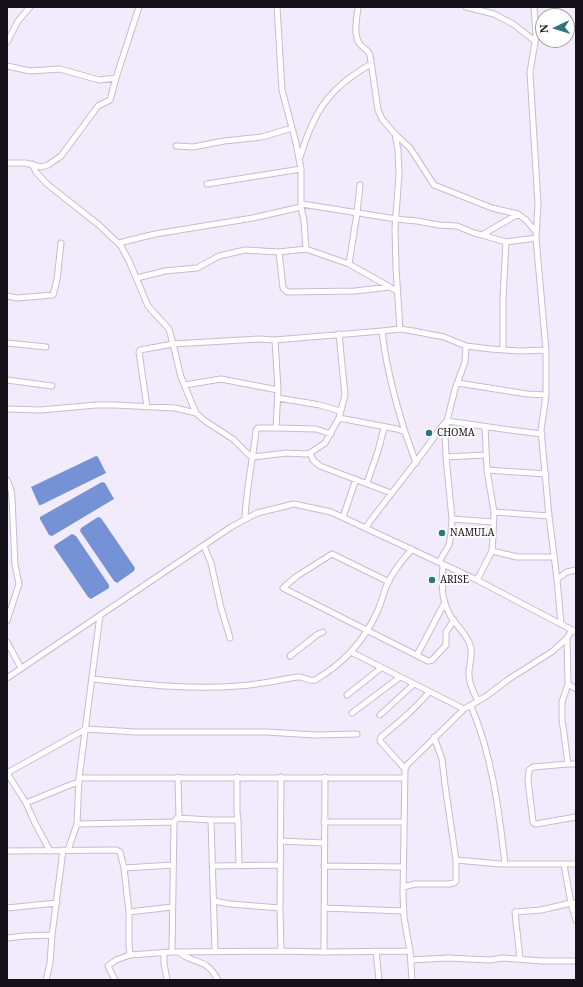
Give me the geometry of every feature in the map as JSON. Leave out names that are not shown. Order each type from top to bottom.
[{"type":"street","points":[[7,42],[18,21],[30,7]]},
{"type":"street","points":[[7,163],[32,164],[41,167],[46,166],[61,156],[98,106],[110,100],[139,7]]},
{"type":"street","points":[[276,7],[282,90],[300,158],[301,205],[306,249]]},
{"type":"street","points":[[358,7],[356,22],[357,38],[360,45],[368,51],[380,115],[395,134],[410,148],[434,185],[492,208],[518,214],[526,220],[536,232]]},
{"type":"street","points":[[466,7],[494,14],[513,24],[535,41]]},
{"type":"street","points":[[534,7],[535,41],[530,72],[538,204],[536,238],[546,350],[546,395],[542,434],[561,624]]},
{"type":"street","points":[[300,158],[311,126],[327,99],[351,76],[371,64]]},
{"type":"street","points":[[7,66],[30,71],[60,69],[99,80],[116,78]]},
{"type":"street","points":[[176,146],[187,147],[262,136],[292,128]]},
{"type":"street","points":[[395,134],[398,150],[399,174],[398,210],[396,219],[396,268],[400,329]]},
{"type":"street","points":[[32,164],[36,172],[47,184],[99,225],[119,243],[137,278],[148,306],[168,329],[174,344],[177,365],[196,413],[204,421],[233,439],[253,458],[280,454],[310,453],[325,443],[339,418],[345,395],[339,334]]},
{"type":"street","points":[[207,184],[301,169]]},
{"type":"street","points":[[349,264],[358,212],[360,185]]},
{"type":"street","points":[[119,243],[155,234],[254,218],[301,205],[358,212],[396,219],[457,226],[474,233],[482,234],[506,242],[536,238]]},
{"type":"street","points":[[482,234],[518,214]]},
{"type":"street","points":[[503,350],[503,298],[506,242]]},
{"type":"street","points":[[7,296],[17,298],[52,295],[57,280],[61,243]]},
{"type":"street","points":[[137,278],[165,270],[198,268],[212,259],[234,252],[254,250],[279,252],[306,249],[349,264],[397,291]]},
{"type":"street","points":[[279,252],[283,288],[287,292],[355,291],[390,287]]},
{"type":"street","points":[[146,407],[139,350],[174,344],[259,339],[275,340],[400,329],[444,337],[466,346],[503,350],[546,350]]},
{"type":"street","points":[[382,331],[385,359],[392,393],[416,463]]},
{"type":"street","points":[[275,340],[278,390],[276,428]]},
{"type":"street","points":[[7,343],[46,347]]},
{"type":"street","points":[[466,346],[465,362],[447,421],[445,434],[452,519],[451,540],[441,563],[442,593],[444,604],[463,631],[470,645],[472,652],[469,681],[478,701]]},
{"type":"street","points":[[185,386],[221,379],[278,390]]},
{"type":"street","points":[[7,380],[52,386]]},
{"type":"street","points":[[458,383],[527,394],[546,395]]},
{"type":"street","points":[[278,398],[320,405],[340,411]]},
{"type":"street","points":[[7,409],[40,410],[96,405],[175,408],[196,413]]},
{"type":"street","points":[[339,418],[384,428],[397,429],[405,432]]},
{"type":"street","points":[[447,421],[542,434]]},
{"type":"street","points":[[366,528],[447,421]]},
{"type":"street","points":[[477,580],[492,551],[494,522],[494,512],[487,470],[485,426]]},
{"type":"street","points":[[245,519],[247,493],[258,428],[316,429],[331,434]]},
{"type":"street","points":[[366,483],[378,451],[384,428]]},
{"type":"street","points":[[310,453],[313,460],[320,466],[391,493]]},
{"type":"street","points":[[446,457],[486,455]]},
{"type":"street","points":[[487,470],[546,474]]},
{"type":"street","points":[[343,517],[356,479]]},
{"type":"street","points":[[7,480],[12,498],[15,565],[19,584],[7,620]]},
{"type":"street","points":[[7,678],[245,519],[257,513],[294,504],[331,512],[343,517],[477,580],[574,631],[553,651],[509,679],[471,706],[464,709],[409,762],[405,769],[402,887],[403,911],[410,951],[412,980]]},
{"type":"street","points":[[494,512],[549,516]]},
{"type":"street","points":[[452,519],[494,522]]},
{"type":"street","points":[[204,546],[212,563],[230,638]]},
{"type":"street","points":[[92,679],[148,685],[212,686],[250,685],[300,676],[312,681],[319,678],[352,652],[367,631],[378,611],[396,568],[412,549]]},
{"type":"street","points":[[492,551],[517,557],[554,557]]},
{"type":"street","points":[[389,582],[332,554],[297,576],[283,588],[428,661],[434,658],[446,645],[447,630],[454,620]]},
{"type":"street","points":[[557,579],[567,572],[576,570]]},
{"type":"street","points":[[417,655],[444,604]]},
{"type":"street","points":[[46,980],[50,963],[52,935],[66,850],[77,824],[79,780],[100,615]]},
{"type":"street","points":[[290,656],[318,634],[323,632]]},
{"type":"street","points":[[567,638],[568,684],[562,702],[562,719],[568,764]]},
{"type":"street","points":[[7,642],[21,668]]},
{"type":"street","points":[[352,652],[400,678],[464,709]]},
{"type":"street","points":[[347,695],[381,668]]},
{"type":"street","points":[[352,713],[400,678]]},
{"type":"street","points":[[380,714],[414,684]]},
{"type":"street","points":[[568,684],[576,689]]},
{"type":"street","points":[[405,769],[379,739],[420,704],[429,692]]},
{"type":"street","points":[[471,706],[482,736],[499,810],[505,864]]},
{"type":"street","points":[[50,851],[26,803],[7,773],[86,728],[136,732],[266,732],[315,735],[357,734]]},
{"type":"street","points":[[402,887],[415,884],[454,883],[456,881],[456,860],[442,759],[434,737]]},
{"type":"street","points":[[576,764],[533,767],[529,770],[528,781],[533,822],[535,824],[576,817]]},
{"type":"street","points":[[26,803],[79,780],[178,777],[405,778]]},
{"type":"street","points":[[178,777],[179,818]]},
{"type":"street","points":[[237,777],[239,865]]},
{"type":"street","points":[[281,777],[280,908],[283,951]]},
{"type":"street","points":[[324,952],[325,777]]},
{"type":"street","points":[[77,824],[174,822],[179,818],[238,820]]},
{"type":"street","points":[[211,820],[215,951]]},
{"type":"street","points":[[172,952],[174,822]]},
{"type":"street","points":[[324,822],[404,822]]},
{"type":"street","points":[[280,841],[324,843]]},
{"type":"street","points":[[7,851],[119,851],[121,853],[124,868],[129,912],[130,955]]},
{"type":"street","points":[[456,860],[505,864],[576,864]]},
{"type":"street","points":[[124,868],[173,865]]},
{"type":"street","points":[[213,866],[280,865]]},
{"type":"street","points":[[564,865],[574,903],[576,920]]},
{"type":"street","points":[[324,866],[403,867]]},
{"type":"street","points":[[214,901],[230,904],[280,908]]},
{"type":"street","points":[[7,908],[57,903]]},
{"type":"street","points":[[520,959],[515,912],[541,910],[574,903]]},
{"type":"street","points":[[129,912],[172,907]]},
{"type":"street","points":[[324,908],[403,911]]},
{"type":"street","points":[[7,938],[52,935]]},
{"type":"street","points":[[115,980],[108,966],[116,960],[130,955],[215,951],[410,951]]},
{"type":"street","points":[[376,951],[379,980]]},
{"type":"street","points":[[179,952],[209,967],[218,980]]},
{"type":"street","points":[[164,953],[167,980]]},
{"type":"street","points":[[410,960],[448,958],[475,960],[503,958],[542,961],[576,961]]},
{"type":"water","points":[[96,456],[98,457],[106,473],[39,505],[31,487]]},
{"type":"water","points":[[102,482],[105,483],[114,499],[52,536],[49,535],[40,517]]},
{"type":"water","points":[[98,517],[101,518],[135,568],[134,571],[117,583],[114,581],[80,531],[81,528]]},
{"type":"water","points":[[72,534],[76,536],[109,585],[109,588],[91,599],[88,597],[54,547]]},
{"type":"place","name":"CHOMA","points":[[429,433]]},
{"type":"place","name":"NAMULA","points":[[442,533]]},
{"type":"place","name":"ARISE","points":[[432,580]]}]
